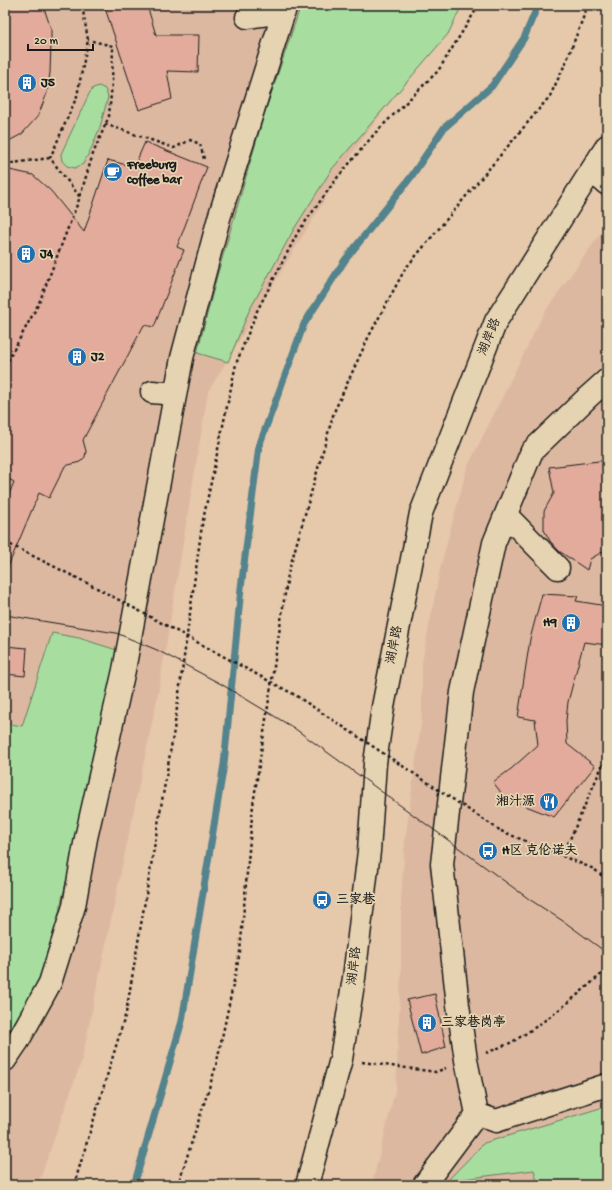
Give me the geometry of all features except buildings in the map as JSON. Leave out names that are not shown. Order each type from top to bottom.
[{"type":"street","points":[[247,17],[285,8]]},
{"type":"street","points":[[5,1060],[18,1041],[50,983],[74,906],[86,838],[124,670],[182,358],[219,218],[285,8]]},
{"type":"street","name":"湖岸路","points":[[307,1185],[341,1059],[355,970],[369,851],[375,763],[383,707],[421,513],[496,320],[599,178],[607,146]]},
{"type":"street","points":[[424,1185],[477,1114],[466,1060],[459,1013],[442,864],[462,692],[494,543],[532,451],[607,380]]},
{"type":"street","points":[[152,392],[175,394]]},
{"type":"street","points":[[506,515],[558,568]]},
{"type":"street","points":[[477,1114],[496,1122],[607,1085]]},
{"type":"path","points":[[50,158],[76,96],[88,40],[82,5]]},
{"type":"path","points":[[74,1185],[126,1013],[174,730],[202,525],[236,364],[257,311],[298,232],[337,178],[376,132],[438,71],[479,5]]},
{"type":"path","points":[[178,1185],[216,1066],[240,952],[253,805],[288,574],[334,412],[368,338],[405,269],[550,96],[567,60],[588,5]]},
{"type":"path","points":[[5,366],[39,304],[80,197],[93,154],[109,116],[113,46],[88,40]]},
{"type":"path","points":[[105,124],[174,148],[190,140],[200,144],[204,159]]},
{"type":"path","points":[[5,164],[50,158]]},
{"type":"path","points":[[50,158],[80,197]]},
{"type":"path","points":[[5,542],[95,587],[295,695],[501,831],[594,869],[607,880]]},
{"type":"path","points":[[562,855],[607,755]]},
{"type":"shaded area","points":[[5,5],[463,5],[356,148],[208,392],[158,694],[82,1059],[38,1185],[5,1185]]},
{"type":"shaded area","points":[[607,224],[607,1185],[372,1185],[396,1087],[401,974],[401,900],[405,841],[422,716],[422,662],[441,565],[467,468],[544,313]]},
{"type":"green space","points":[[301,5],[462,5],[448,34],[332,169],[294,229],[249,311],[228,362],[197,353],[217,276],[264,115]]},
{"type":"green space","points":[[99,86],[105,89],[108,97],[100,127],[92,147],[83,164],[75,168],[67,166],[62,161],[61,154],[89,94],[93,88]]},
{"type":"green space","points":[[52,633],[79,638],[120,651],[52,942],[35,990],[5,1037],[5,723],[22,726]]},
{"type":"green space","points":[[607,1106],[607,1185],[538,1185],[534,1170],[447,1181],[484,1143]]},
{"type":"waterway","points":[[134,1185],[182,1021],[224,764],[241,588],[259,446],[304,324],[345,260],[411,177],[444,128],[492,86],[524,38],[538,5]]},
{"type":"tram line","points":[[5,615],[116,633],[157,650],[221,684],[294,728],[529,899],[566,923],[607,953]]},
{"type":"place","name":"J5","points":[[27,83]]},
{"type":"place","name":"Freeburg coffee bar","points":[[113,172]]},
{"type":"place","name":"J4","points":[[26,254]]},
{"type":"place","name":"J2","points":[[77,357]]},
{"type":"place","name":"H9","points":[[571,623]]},
{"type":"place","name":"湘汁源","points":[[549,802]]},
{"type":"place","name":"H区 克伦诺夫","points":[[488,851]]},
{"type":"place","name":"三家巷","points":[[322,900]]},
{"type":"place","name":"三家巷岗亭","points":[[427,1023]]}]
